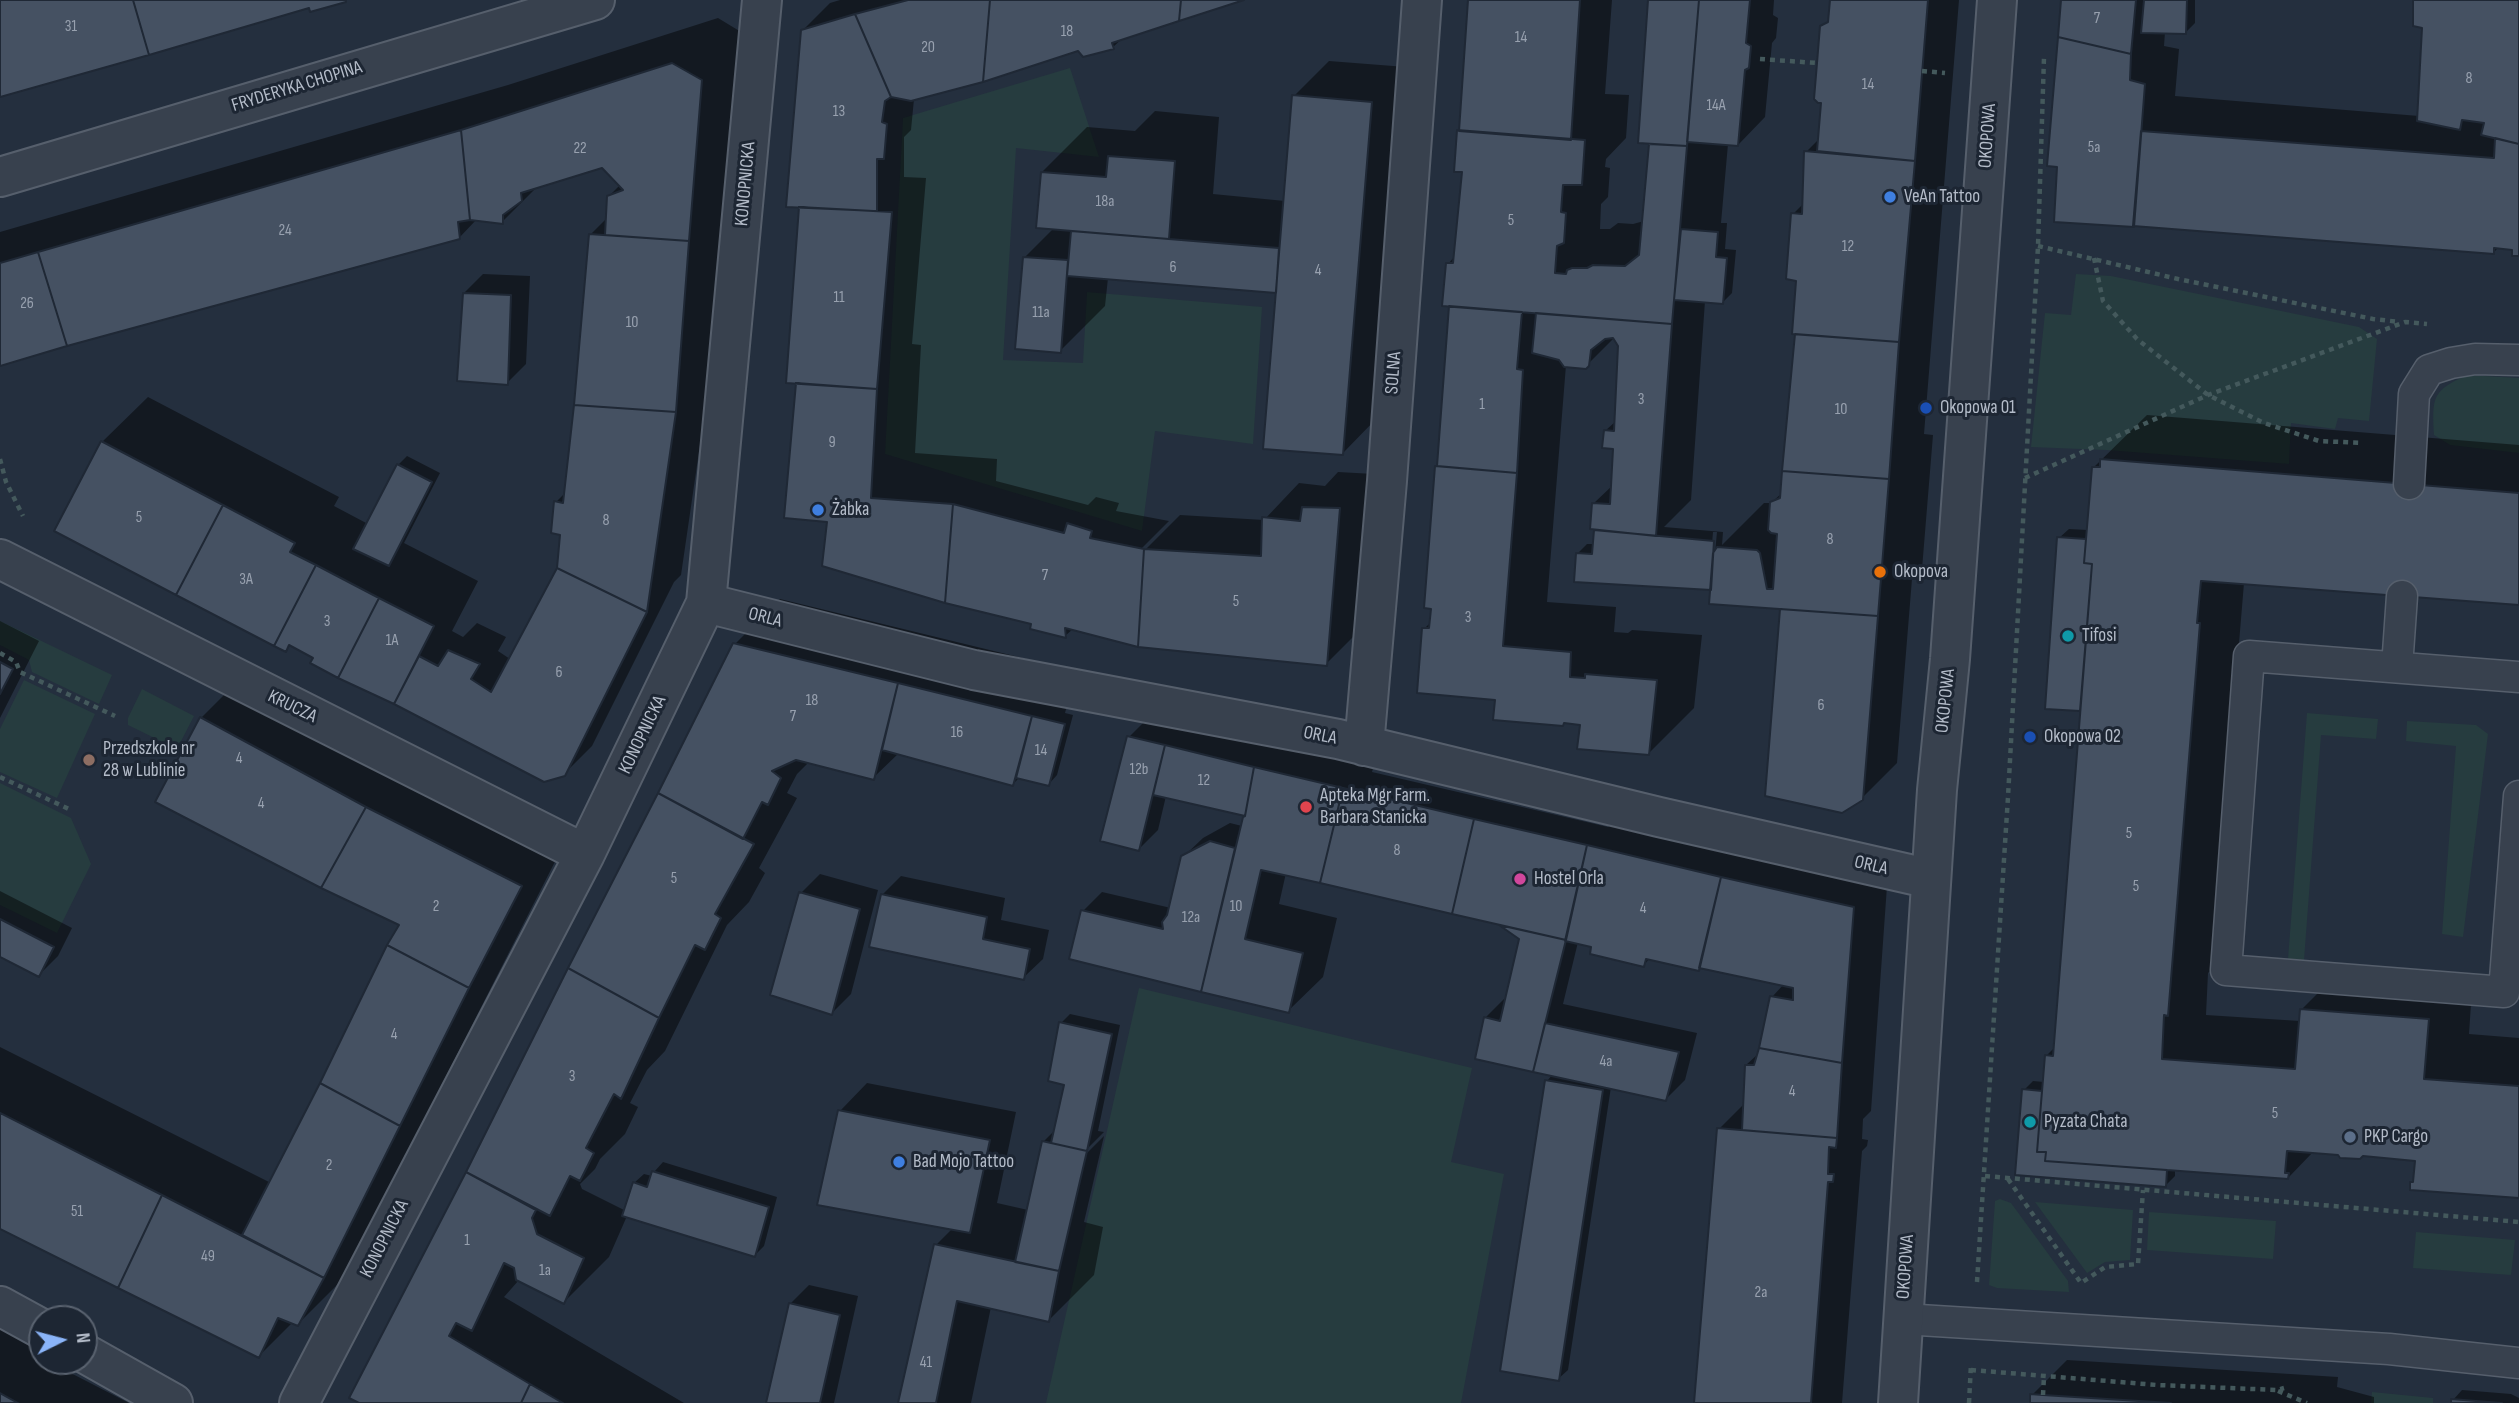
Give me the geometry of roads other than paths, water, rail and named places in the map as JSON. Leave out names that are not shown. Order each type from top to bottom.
[{"type":"street","name":"FRYDERYKA CHOPINA","points":[[0,177],[595,0]]},
{"type":"street","name":"KONOPNICKA","points":[[299,1403],[585,854],[706,603],[762,0]]},
{"type":"street","name":"SOLNA","points":[[1364,746],[1422,0]]},
{"type":"street","name":"OKOPOWA","points":[[1898,1403],[1937,790],[1950,659],[1997,0]]},
{"type":"street","name":"KRUCZA","points":[[0,559],[585,854]]},
{"type":"street","name":"ORLA","points":[[706,603],[974,670],[1364,746],[1931,879]]},
{"type":"street","points":[[0,1306],[28,1321]]},
{"type":"street","points":[[98,1361],[173,1403]]},
{"type":"lane","points":[[2409,484],[2414,394],[2429,370],[2475,359],[2519,360]]},
{"type":"lane","points":[[2397,667],[2402,596]]},
{"type":"lane","points":[[2519,677],[2249,656],[2226,970],[2504,992],[2519,796]]},
{"type":"lane","points":[[1903,1319],[2389,1349],[2519,1363]]},
{"type":"place","name":"VeAn Tattoo","points":[[1890,197]]},
{"type":"place","name":"Okopowa 01","points":[[1926,408]]},
{"type":"place","name":"Żabka","points":[[818,510]]},
{"type":"place","name":"Okopova","points":[[1880,572]]},
{"type":"place","name":"Tifosi","points":[[2068,636]]},
{"type":"place","name":"Okopowa 02","points":[[2030,737]]},
{"type":"place","name":"Przedszkole nr 28 w Lublinie","points":[[89,760]]},
{"type":"place","name":"Apteka Mgr Farm. Barbara Stanicka","points":[[1306,807]]},
{"type":"place","name":"Hostel Orla","points":[[1520,879]]},
{"type":"place","name":"Pyzata Chata","points":[[2030,1122]]},
{"type":"place","name":"PKP Cargo","points":[[2350,1137]]},
{"type":"place","name":"Bad Mojo Tattoo","points":[[899,1162]]}]
